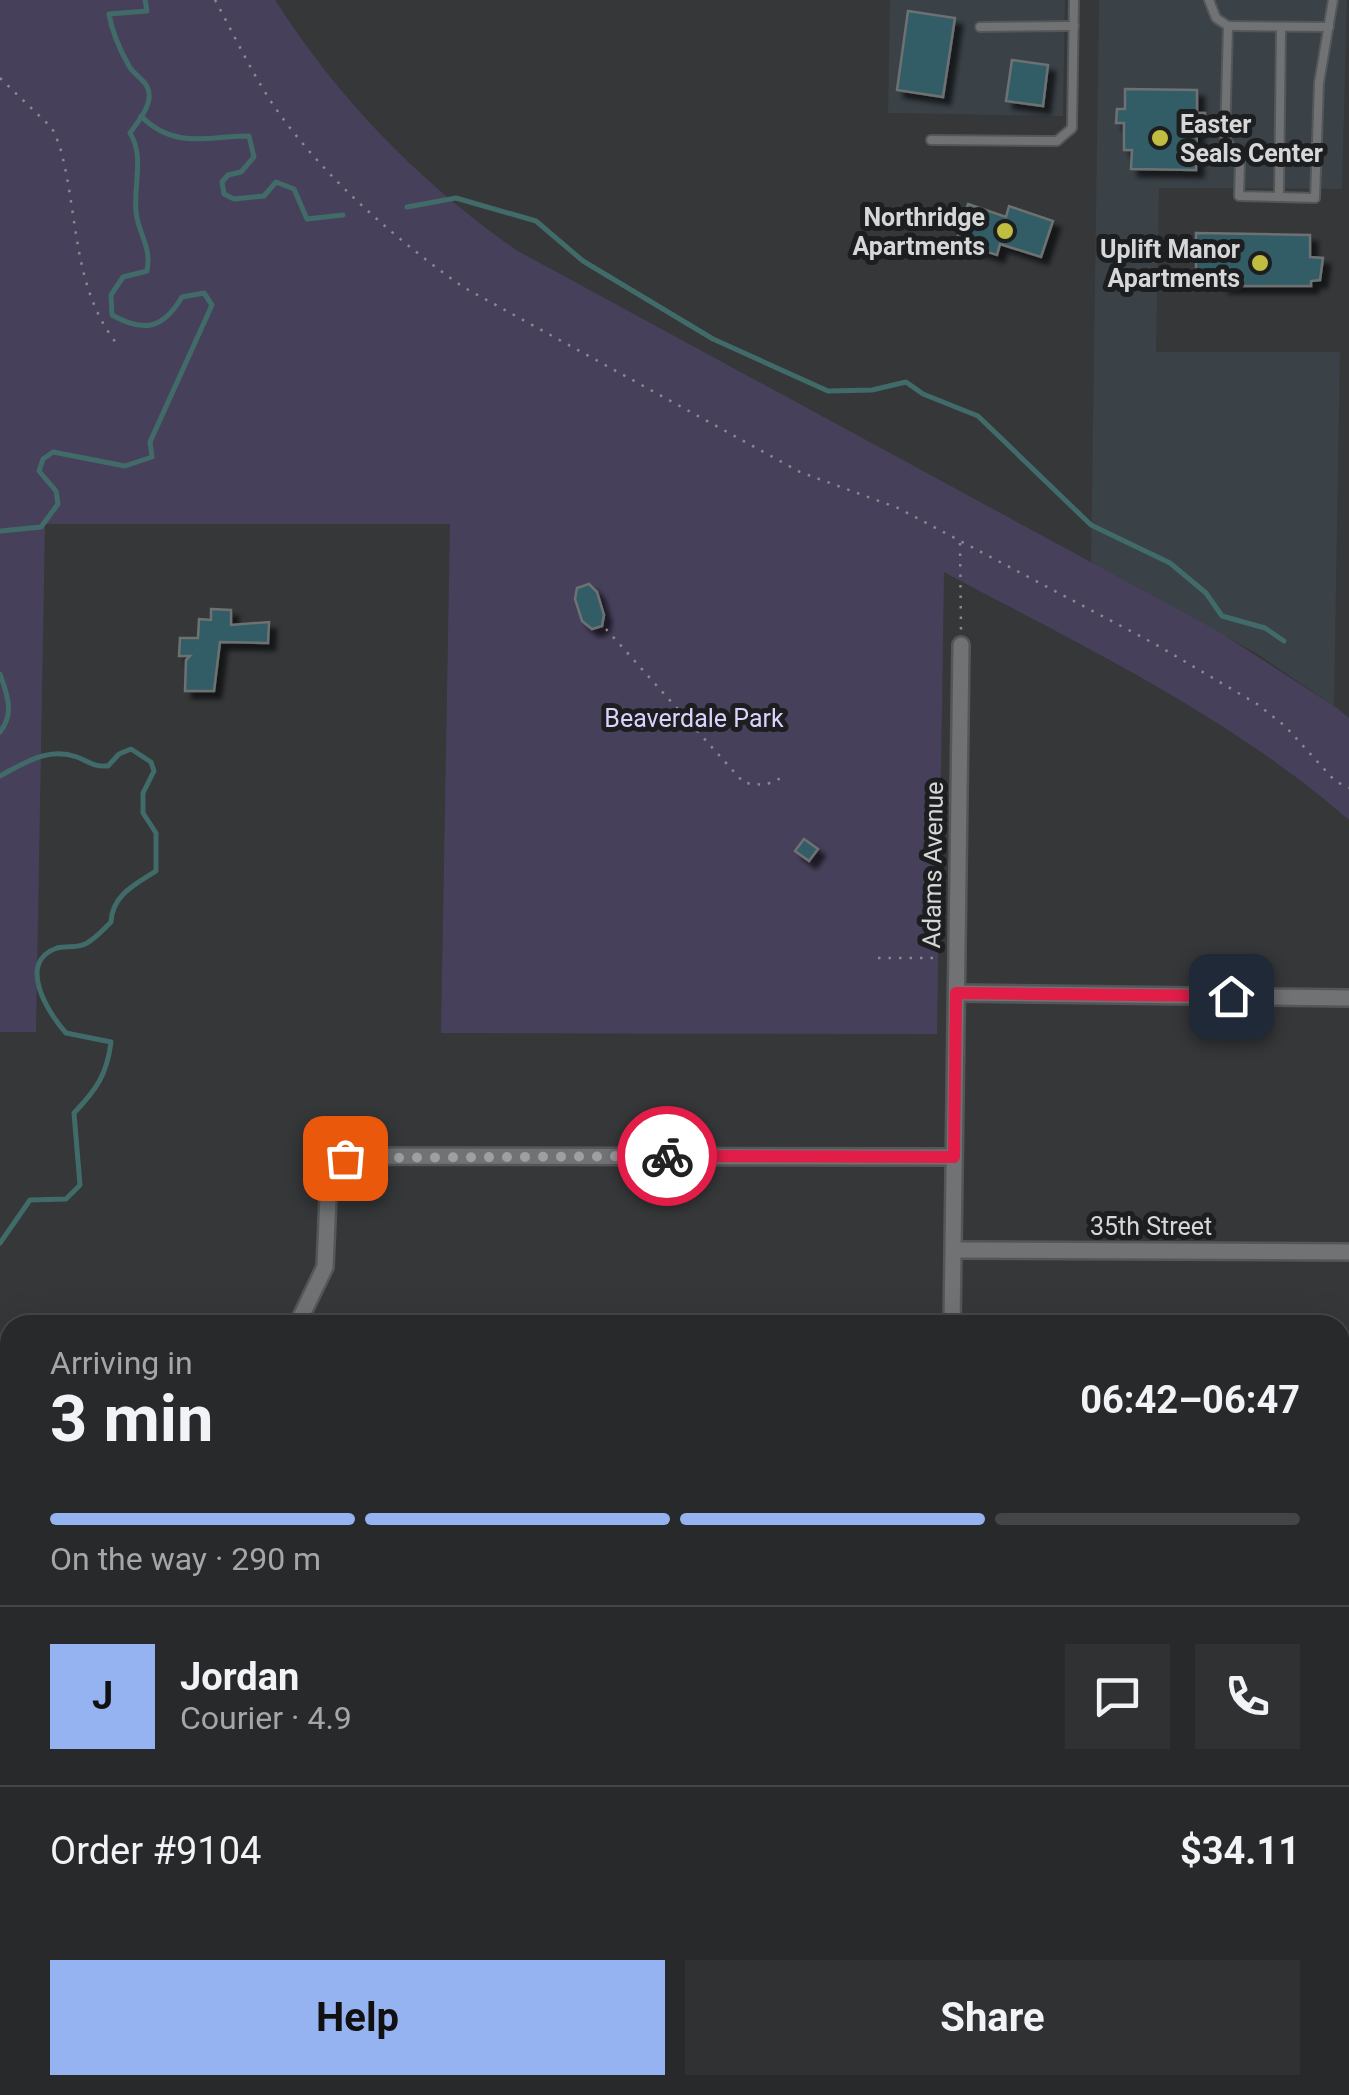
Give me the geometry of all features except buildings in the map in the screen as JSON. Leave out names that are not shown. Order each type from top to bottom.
[{"type":"street","name":"Adams Avenue","points":[[952,1315],[961,645]]},
{"type":"street","points":[[956,993],[1349,998]]},
{"type":"street","points":[[303,1315],[325,1267],[330,1174],[354,1156],[954,1157]]},
{"type":"street","name":"35th Street","points":[[953,1250],[1349,1252]]},
{"type":"lane","points":[[931,140],[1057,141],[1072,128],[1074,0]]},
{"type":"lane","points":[[1209,0],[1216,18],[1228,26],[1329,26]]},
{"type":"lane","points":[[1228,26],[1225,138],[1240,162],[1239,196],[1315,198],[1319,83],[1333,0]]},
{"type":"lane","points":[[980,27],[1074,26]]},
{"type":"lane","points":[[1279,197],[1281,27]]},
{"type":"path","points":[[215,0],[258,80],[294,134],[350,192],[448,276],[543,335],[800,472],[862,492],[1257,704],[1286,726],[1335,780],[1349,788]]},
{"type":"path","points":[[0,78],[52,128],[59,144],[82,271],[98,316],[117,344]]},
{"type":"path","points":[[960,542],[961,645]]},
{"type":"path","points":[[606,628],[744,783],[765,785],[781,778]]},
{"type":"path","points":[[878,958],[957,958]]},
{"type":"shaded area","points":[[890,0],[1065,0],[1063,116],[888,113]]},
{"type":"shaded area","points":[[1099,0],[1347,0],[1342,189],[1159,188],[1156,352],[1340,352],[1334,706],[1256,653],[1091,563]]},
{"type":"green space","name":"Beaverdale Park","points":[[0,0],[275,0],[326,72],[383,137],[446,196],[516,250],[1216,630],[1337,708],[1349,718],[1349,820],[1303,782],[1205,715],[944,572],[937,1034],[441,1033],[450,524],[45,524],[36,1032],[0,1032]]},
{"type":"waterway","points":[[0,531],[41,527],[58,504],[56,491],[39,471],[43,459],[53,452],[125,466],[152,457],[150,442],[212,305],[204,293],[182,297],[160,322],[143,326],[112,315],[111,295],[123,277],[147,271],[147,250],[136,208],[137,153],[130,133],[147,107],[149,93],[126,60],[109,14],[147,11],[145,0]]},
{"type":"waterway","points":[[141,116],[153,127],[179,137],[249,136],[254,157],[241,172],[228,175],[222,182],[224,194],[234,199],[264,196],[276,182],[294,189],[307,219],[343,215]]},
{"type":"waterway","points":[[407,207],[456,198],[536,221],[583,261],[713,339],[828,391],[872,390],[906,382],[923,394],[978,416],[1091,525],[1170,563],[1206,593],[1222,616],[1265,628],[1284,641]]},
{"type":"waterway","points":[[0,674],[8,711],[0,732]]},
{"type":"waterway","points":[[0,776],[37,758],[56,754],[108,766],[119,754],[131,749],[151,762],[154,771],[143,793],[143,813],[156,833],[156,871],[120,897],[111,922],[87,943],[57,948],[39,964],[37,976],[44,1001],[66,1033],[111,1042],[99,1081],[74,1113],[80,1185],[66,1199],[30,1200],[0,1243]]},
{"type":"way so far","points":[[345,1158],[667,1156]]},
{"type":"place","name":"Easter Seals Center","points":[[1160,138]]},
{"type":"place","name":"Northridge Apartments","points":[[1005,231]]},
{"type":"place","name":"Uplift Manor Apartments","points":[[1260,263]]},
{"type":"route","points":[[667,1156],[954,1157],[956,993],[1231,996]]}]
